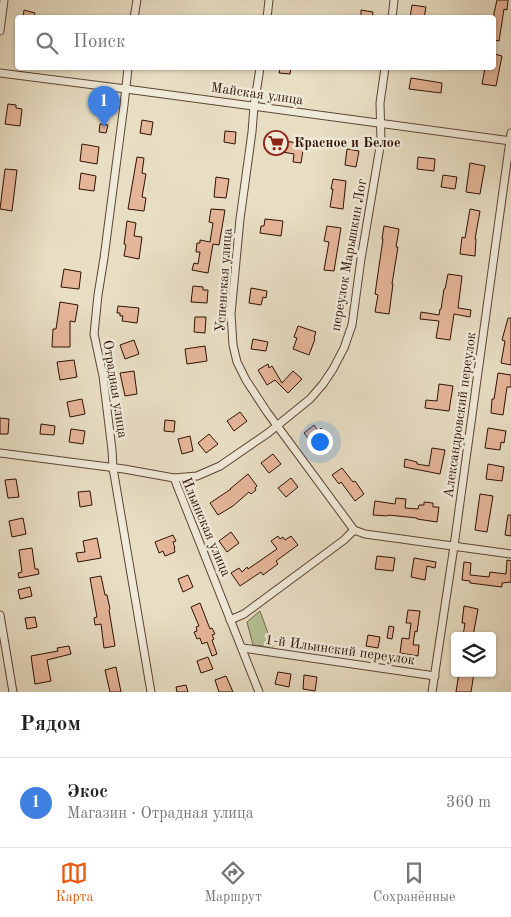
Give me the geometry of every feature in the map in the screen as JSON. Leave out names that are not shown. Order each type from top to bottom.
[{"type":"street","points":[[0,31],[4,0]]},
{"type":"street","points":[[134,15],[137,0]]},
{"type":"street","points":[[267,15],[269,0]]},
{"type":"street","points":[[392,15],[394,0]]},
{"type":"street","name":"Отрадная улица","points":[[128,70],[94,334],[103,376],[113,468],[151,692]]},
{"type":"street","name":"Успенская улица","points":[[260,70],[240,219],[231,314],[233,345],[237,362],[246,380],[277,426],[354,530]]},
{"type":"street","name":"переулок Марышкин Лог","points":[[174,478],[197,476],[220,466],[277,426],[310,399],[333,369],[352,325],[381,141],[380,103],[385,70]]},
{"type":"street","name":"Майская улица","points":[[0,73],[126,88],[380,124],[511,138]]},
{"type":"street","name":"Александровский переулок","points":[[432,692],[511,138]]},
{"type":"street","name":"Ильинская улица","points":[[0,452],[174,478],[259,692]]},
{"type":"street","points":[[230,620],[244,614],[344,540],[354,530],[365,534],[511,554]]},
{"type":"street","points":[[0,616],[13,692]]},
{"type":"street","name":"1-й Ильинский переулок","points":[[243,648],[435,676]]},
{"type":"green space","points":[[260,611],[273,647],[253,645],[247,622]]},
{"type":"building","points":[[497,0],[508,0],[507,10],[504,9],[499,41],[496,40],[496,15],[494,13]]},
{"type":"building","points":[[412,5],[426,7],[425,15],[410,15]]},
{"type":"building","points":[[24,10],[35,13],[35,15],[23,15]]},
{"type":"building","points":[[361,10],[373,12],[372,15],[361,15]]},
{"type":"building","points":[[496,54],[502,56],[496,86],[482,84],[485,70],[496,70]]},
{"type":"building","points":[[280,70],[291,70],[290,74],[279,73]]},
{"type":"building","points":[[411,78],[442,83],[441,93],[409,89]]},
{"type":"building","points":[[8,104],[16,105],[16,108],[22,109],[20,126],[5,124]]},
{"type":"building","points":[[142,120],[153,122],[151,135],[140,133]]},
{"type":"building","points":[[100,124],[108,125],[106,133],[99,132]]},
{"type":"building","points":[[225,131],[236,132],[235,144],[224,142]]},
{"type":"building","points":[[272,139],[304,144],[301,163],[293,162],[294,154],[271,150]]},
{"type":"building","points":[[82,144],[99,147],[97,164],[80,161]]},
{"type":"building","points":[[347,149],[359,151],[356,167],[345,165]]},
{"type":"building","points":[[137,157],[144,158],[142,173],[146,174],[142,197],[146,198],[144,211],[128,209]]},
{"type":"building","points":[[418,157],[435,159],[434,171],[417,169]]},
{"type":"building","points":[[470,163],[485,166],[480,194],[466,192]]},
{"type":"building","points":[[5,169],[17,170],[12,211],[0,209]]},
{"type":"building","points":[[81,173],[96,176],[94,191],[79,189]]},
{"type":"building","points":[[443,175],[457,177],[455,189],[441,187]]},
{"type":"building","points":[[216,177],[229,179],[226,198],[214,197]]},
{"type":"building","points":[[333,179],[346,181],[343,209],[330,207]]},
{"type":"building","points":[[211,209],[225,210],[219,245],[213,244],[208,273],[192,270],[194,263],[198,264],[200,252],[196,252],[197,243],[200,243],[200,240],[210,242],[213,223],[209,222]]},
{"type":"building","points":[[470,209],[480,211],[475,239],[475,256],[460,254],[462,237],[465,238]]},
{"type":"building","points":[[265,219],[283,221],[281,236],[260,233]]},
{"type":"building","points":[[127,221],[136,223],[134,236],[142,237],[139,259],[124,256]]},
{"type":"building","points":[[327,226],[341,228],[334,271],[324,270],[329,242],[324,241]]},
{"type":"building","points":[[384,226],[399,229],[389,314],[375,312],[378,295],[375,294]]},
{"type":"building","points":[[64,269],[81,272],[79,289],[61,287]]},
{"type":"building","points":[[448,274],[462,276],[458,308],[471,310],[470,317],[454,314],[450,340],[436,338],[439,321],[420,319],[421,312],[439,315]]},
{"type":"building","points":[[193,286],[203,287],[203,290],[208,290],[207,303],[191,302]]},
{"type":"building","points":[[251,288],[267,291],[266,298],[263,297],[261,305],[249,303]]},
{"type":"building","points":[[60,302],[78,305],[75,322],[70,321],[70,347],[52,347],[53,329],[56,329]]},
{"type":"building","points":[[118,306],[139,308],[137,323],[122,321],[123,316],[117,313]]},
{"type":"building","points":[[195,317],[206,317],[205,333],[194,332]]},
{"type":"building","points":[[508,318],[511,318],[511,365],[501,363],[505,341],[502,340]]},
{"type":"building","points":[[298,326],[316,332],[309,355],[293,349],[297,338],[294,337]]},
{"type":"building","points":[[253,339],[268,342],[266,351],[251,349]]},
{"type":"building","points":[[134,340],[139,354],[125,359],[120,345]]},
{"type":"building","points":[[205,346],[207,361],[187,364],[185,349]]},
{"type":"building","points":[[74,360],[77,377],[60,380],[57,362]]},
{"type":"building","points":[[268,364],[269,368],[272,366],[282,383],[293,371],[302,379],[288,393],[275,380],[267,385],[258,370]]},
{"type":"building","points":[[134,371],[137,394],[125,396],[120,373]]},
{"type":"building","points":[[498,373],[511,375],[511,387],[507,387],[503,415],[491,413]]},
{"type":"building","points":[[439,384],[453,386],[449,411],[425,408],[426,400],[437,401]]},
{"type":"building","points":[[82,399],[85,414],[70,417],[67,402]]},
{"type":"building","points":[[240,412],[247,421],[234,431],[227,421]]},
{"type":"building","points":[[0,418],[9,419],[8,434],[0,434]]},
{"type":"building","points":[[165,420],[175,421],[174,432],[164,431]]},
{"type":"building","points":[[41,424],[55,426],[54,435],[40,434]]},
{"type":"building","points":[[314,425],[318,431],[321,428],[327,436],[324,438],[327,442],[317,450],[304,433]]},
{"type":"building","points":[[488,428],[506,431],[504,443],[501,442],[500,450],[485,448]]},
{"type":"building","points":[[71,429],[85,431],[83,444],[69,442]]},
{"type":"building","points":[[209,434],[218,444],[206,453],[198,443]]},
{"type":"building","points":[[190,436],[193,451],[182,454],[178,439]]},
{"type":"building","points":[[432,448],[445,450],[440,474],[404,467],[405,459],[429,466]]},
{"type":"building","points":[[273,454],[281,464],[269,473],[261,463]]},
{"type":"building","points":[[488,464],[504,467],[502,481],[486,479]]},
{"type":"building","points":[[342,468],[353,482],[355,481],[364,494],[355,501],[341,482],[339,484],[332,475]]},
{"type":"building","points":[[248,474],[257,486],[256,490],[251,494],[249,492],[233,506],[218,515],[210,503],[231,489]]},
{"type":"building","points":[[291,478],[298,487],[286,497],[278,488]]},
{"type":"building","points":[[16,479],[19,497],[8,498],[5,480]]},
{"type":"building","points":[[90,491],[92,505],[80,507],[78,492]]},
{"type":"building","points":[[480,494],[493,496],[487,532],[475,530]]},
{"type":"building","points":[[396,498],[406,499],[405,508],[418,509],[419,505],[424,505],[424,502],[433,503],[433,507],[439,507],[437,522],[417,518],[373,515],[375,501],[395,504]]},
{"type":"building","points":[[508,515],[511,515],[511,536],[505,535]]},
{"type":"building","points":[[23,518],[26,534],[12,537],[9,521]]},
{"type":"building","points":[[231,532],[239,543],[227,552],[219,541]]},
{"type":"building","points":[[173,535],[176,541],[173,542],[175,552],[165,556],[163,551],[159,553],[155,542]]},
{"type":"building","points":[[278,536],[280,539],[283,537],[285,540],[291,536],[298,545],[276,561],[278,564],[263,575],[261,572],[240,586],[231,573],[239,568],[242,572],[247,567],[248,569],[277,549],[271,541]]},
{"type":"building","points":[[97,538],[101,558],[78,562],[76,553],[85,552],[83,541]]},
{"type":"building","points":[[32,548],[35,569],[38,569],[39,574],[19,578],[18,573],[22,572],[19,550]]},
{"type":"building","points":[[377,556],[395,558],[393,571],[375,569]]},
{"type":"building","points":[[414,558],[436,562],[435,568],[427,566],[425,580],[411,577]]},
{"type":"building","points":[[507,560],[511,561],[511,582],[502,583],[502,587],[470,583],[470,581],[462,580],[464,562],[471,563],[470,575],[489,577],[490,572],[506,574]]},
{"type":"building","points":[[188,575],[193,587],[183,592],[178,579]]},
{"type":"building","points":[[101,576],[110,609],[115,646],[104,648],[101,624],[95,625],[94,618],[97,617],[90,578]]},
{"type":"building","points":[[30,587],[32,596],[20,599],[18,590]]},
{"type":"building","points":[[200,603],[210,629],[212,628],[215,634],[212,635],[214,639],[212,640],[217,654],[212,656],[207,642],[202,644],[200,638],[197,639],[194,632],[197,631],[196,627],[199,626],[191,607]]},
{"type":"building","points":[[464,606],[478,609],[474,632],[464,632],[465,623],[462,623]]},
{"type":"building","points":[[408,610],[420,611],[413,645],[419,645],[418,656],[400,653],[402,638],[409,639],[411,623],[406,623]]},
{"type":"building","points":[[35,617],[37,627],[27,629],[25,618]]},
{"type":"building","points":[[389,626],[394,627],[392,639],[387,638]]},
{"type":"building","points":[[368,635],[380,637],[378,648],[366,646]]},
{"type":"building","points":[[69,646],[71,654],[47,660],[51,681],[35,684],[31,656],[58,651],[57,648]]},
{"type":"building","points":[[208,657],[213,669],[201,673],[197,661]]},
{"type":"building","points":[[116,667],[121,692],[110,692],[105,670]]},
{"type":"building","points":[[278,672],[291,674],[289,687],[275,684]]},
{"type":"building","points":[[304,675],[317,677],[315,691],[303,689]]},
{"type":"building","points":[[226,676],[233,692],[219,692],[215,680]]},
{"type":"building","points":[[458,677],[473,677],[471,692],[456,692]]},
{"type":"building","points":[[186,685],[188,692],[177,692],[176,687]]},
{"type":"place","name":"Экос","points":[[104,127]]},
{"type":"place","name":"Красное и Белое","points":[[276,143]]}]
